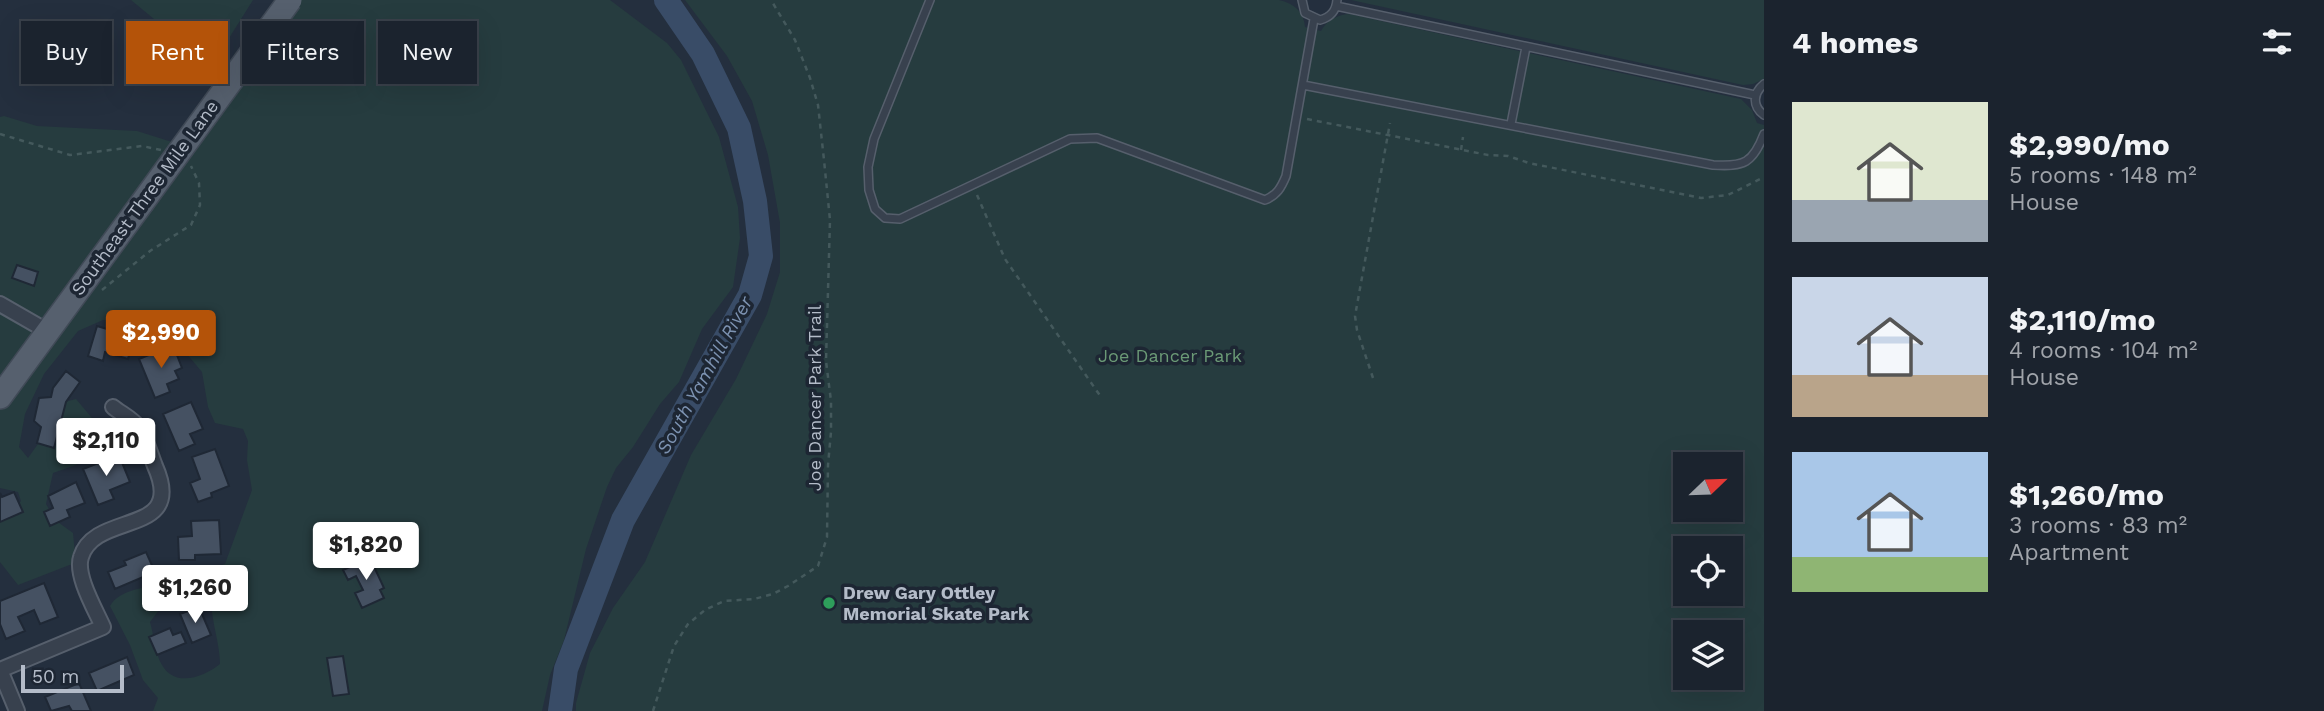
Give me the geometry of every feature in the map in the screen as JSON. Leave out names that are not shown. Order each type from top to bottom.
[{"type":"main road","name":"Southeast Three Mile Lane","points":[[0,397],[290,0]]},
{"type":"street","points":[[0,304],[47,331]]},
{"type":"street","points":[[17,711],[0,670],[103,626],[79,571],[82,553],[95,537],[151,514],[164,495],[161,479],[138,425],[113,407]]},
{"type":"lane","points":[[930,0],[874,139],[868,167],[869,190],[875,209],[885,218],[901,219],[1070,139],[1081,137],[1097,138],[1265,200],[1274,196],[1281,189],[1286,176],[1314,19]]},
{"type":"lane","points":[[1302,0],[1306,13],[1314,19],[1330,16],[1336,3],[1526,47],[1755,95]]},
{"type":"lane","points":[[1511,124],[1526,47]]},
{"type":"lane","points":[[1764,84],[1755,95],[1756,107],[1764,116]]},
{"type":"lane","points":[[1303,85],[1713,165],[1743,164],[1753,156],[1764,134]]},
{"type":"path","name":"Joe Dancer Park Trail","points":[[653,711],[674,646],[688,624],[705,610],[724,601],[754,599],[773,594],[788,586],[818,566],[827,537],[831,432],[826,322],[830,220],[824,160],[818,105],[810,78],[795,40],[771,0]]},
{"type":"path","points":[[1297,117],[1488,155],[1517,157],[1529,163],[1700,198],[1728,195],[1764,177]]},
{"type":"path","points":[[1373,378],[1357,330],[1356,316],[1390,122]]},
{"type":"path","points":[[0,134],[70,155],[142,146],[169,154]]},
{"type":"path","points":[[1461,150],[1463,137]]},
{"type":"path","points":[[103,290],[150,251],[191,225],[200,205],[199,183],[189,164]]},
{"type":"path","points":[[973,185],[1005,259],[1101,397]]},
{"type":"green space","points":[[131,0],[253,0],[228,40],[228,21],[156,21]]},
{"type":"green space","points":[[299,0],[610,0],[667,43],[681,60],[719,137],[738,207],[740,238],[733,287],[702,329],[679,382],[660,404],[633,447],[616,468],[607,487],[586,549],[564,640],[550,675],[542,711],[153,711],[158,698],[143,680],[130,645],[110,606],[126,593],[163,585],[171,594],[150,622],[162,665],[174,676],[190,678],[206,673],[220,664],[212,607],[213,589],[206,580],[208,569],[225,564],[252,490],[247,460],[248,441],[243,429],[215,423],[208,407],[202,372],[186,353],[156,334],[121,321],[103,320],[78,331],[44,374],[25,414],[19,447],[28,458],[45,434],[61,403],[76,399],[92,418],[92,448],[76,465],[53,473],[46,504],[55,520],[73,533],[75,555],[72,564],[18,585],[0,562],[0,517],[12,513],[21,501],[18,492],[0,488],[0,117],[37,126],[137,131],[172,142],[224,84],[228,84],[228,79],[242,64],[242,84],[364,84],[364,21],[280,21]]},
{"type":"green space","name":"Joe Dancer Park","points":[[685,0],[1279,0],[1297,9],[1303,17],[1305,27],[1321,31],[1333,19],[1349,14],[1741,99],[1752,110],[1757,123],[1764,125],[1764,711],[576,711],[590,653],[613,608],[645,562],[691,455],[736,379],[767,314],[780,272],[780,223],[768,155],[752,101],[727,56]]},
{"type":"green space","points":[[1351,0],[1764,0],[1764,79],[1743,85]]},
{"type":"building","points":[[17,265],[38,272],[34,286],[12,278]]},
{"type":"building","points":[[97,326],[134,337],[128,359],[105,352],[103,361],[88,356]]},
{"type":"building","points":[[173,345],[182,368],[175,371],[179,379],[167,384],[170,392],[155,398],[139,359]]},
{"type":"building","points":[[66,371],[80,382],[66,402],[54,448],[37,443],[41,427],[34,421],[39,398],[51,397],[53,388]]},
{"type":"building","points":[[191,402],[203,429],[190,434],[195,444],[179,451],[163,414]]},
{"type":"building","points":[[215,449],[229,486],[198,502],[190,483],[200,479],[192,457]]},
{"type":"building","points":[[119,455],[130,482],[110,490],[114,499],[98,505],[83,469]]},
{"type":"building","points":[[76,482],[85,503],[67,510],[70,517],[50,526],[44,512],[53,508],[48,496]]},
{"type":"building","points":[[14,492],[23,512],[0,522],[0,493],[2,497]]},
{"type":"building","points":[[219,520],[221,554],[195,555],[195,560],[179,560],[178,537],[192,536],[191,521]]},
{"type":"building","points":[[146,552],[155,572],[115,589],[108,572],[126,565],[124,561]]},
{"type":"building","points":[[370,558],[384,588],[380,590],[384,598],[362,608],[355,593],[363,590],[356,576],[348,580],[343,570]]},
{"type":"building","points":[[44,583],[58,617],[40,624],[34,610],[18,617],[25,631],[6,639],[0,624],[0,601]]},
{"type":"building","points":[[199,607],[211,635],[192,643],[180,614]]},
{"type":"building","points":[[170,628],[173,635],[181,632],[186,643],[157,655],[149,637]]},
{"type":"building","points":[[343,656],[349,694],[333,696],[327,658]]},
{"type":"building","points":[[127,657],[134,675],[97,691],[89,673]]},
{"type":"building","points":[[79,683],[91,711],[72,711],[69,706],[51,711],[45,697]]},
{"type":"waterway","name":"South Yamhill River","points":[[560,711],[566,669],[623,520],[750,295],[761,256],[755,201],[739,128],[703,54],[666,0]]},
{"type":"place","name":"Drew Gary Ottley Memorial Skate Park","points":[[829,603]]}]
